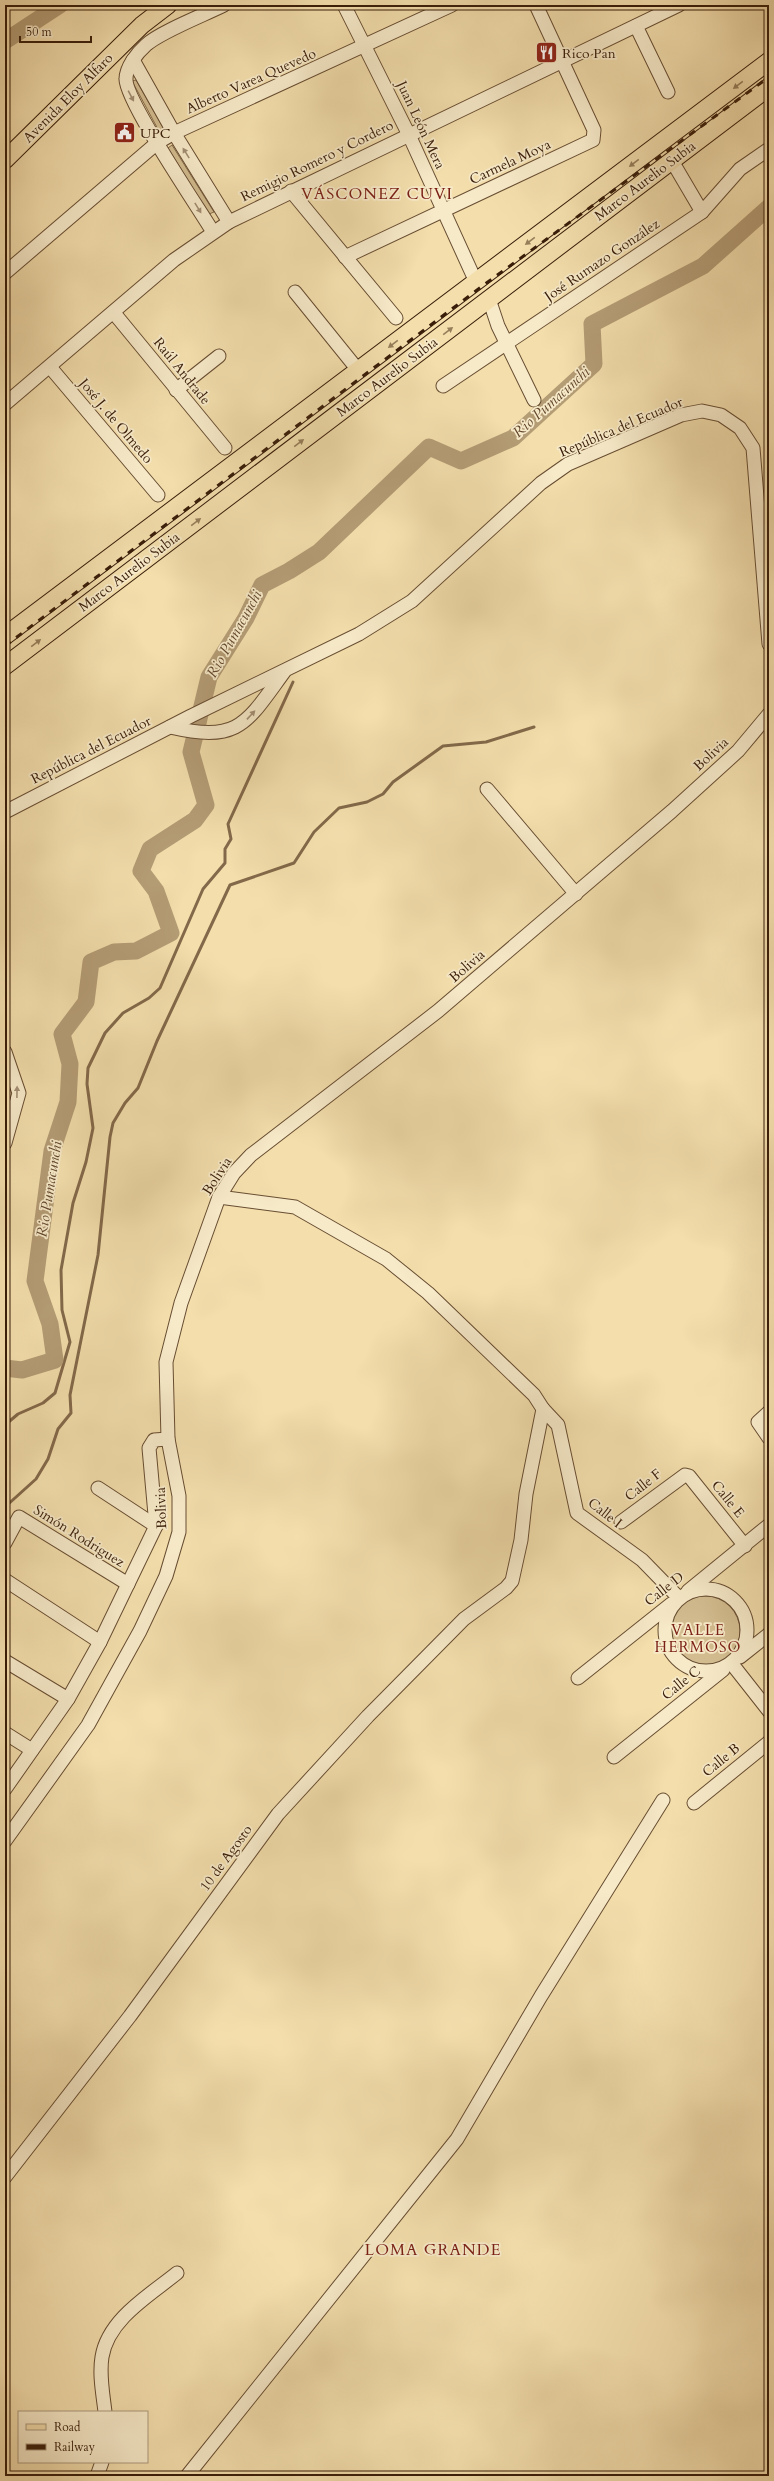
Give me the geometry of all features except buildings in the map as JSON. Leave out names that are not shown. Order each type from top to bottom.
[{"type":"main road","name":"Avenida Eloy Alfaro","points":[[5,160],[142,25],[168,5]]},
{"type":"main road","name":"Marco Aurelio Subia","points":[[6,632],[476,282],[769,61]]},
{"type":"main road","name":"Marco Aurelio Subia","points":[[5,666],[769,87]]},
{"type":"street","points":[[213,232],[157,143],[128,90],[126,79],[133,60],[154,39],[224,5]]},
{"type":"street","name":"Juan León Mera","points":[[344,5],[366,46],[409,135],[476,282]]},
{"type":"street","name":"Alberto Varea Quevedo","points":[[5,272],[157,143],[174,133],[366,46],[452,5]]},
{"type":"street","points":[[536,5],[564,62]]},
{"type":"street","name":"Remigio Romero y Cordero","points":[[5,404],[114,313],[174,260],[229,222],[291,191],[564,62],[679,5]]},
{"type":"street","points":[[636,26],[668,92]]},
{"type":"street","points":[[133,60],[174,133],[229,222]]},
{"type":"street","name":"Carmela Moya","points":[[345,257],[593,140],[594,130],[564,62]]},
{"type":"street","name":"José Rumazo González","points":[[444,386],[702,212],[740,169],[769,149]]},
{"type":"street","points":[[672,161],[702,212]]},
{"type":"street","points":[[291,191],[396,318]]},
{"type":"street","points":[[295,292],[358,370]]},
{"type":"street","points":[[489,300],[534,400]]},
{"type":"street","name":"Raúl Andrade","points":[[114,313],[225,448]]},
{"type":"street","points":[[176,390],[218,356]]},
{"type":"street","name":"José J. de Olmedo","points":[[50,367],[158,495]]},
{"type":"street","name":"República del Ecuador","points":[[5,812],[190,716],[359,634],[412,600],[541,483],[568,464],[681,415],[702,411],[722,415],[740,428],[753,448],[769,644]]},
{"type":"street","name":"República del Ecuador","points":[[170,727],[194,733],[218,734],[232,730],[244,722],[260,705],[286,670]]},
{"type":"street","name":"Bolivia","points":[[5,1841],[88,1725],[140,1631],[166,1576],[179,1532],[179,1496],[168,1439],[166,1362],[181,1303],[219,1197],[234,1173],[251,1155],[438,1011],[576,894],[738,751],[769,714]]},
{"type":"street","points":[[486,789],[576,894]]},
{"type":"street","points":[[5,1052],[19,1093],[5,1143]]},
{"type":"street","name":"Calle I","points":[[219,1197],[295,1207],[386,1259],[428,1293],[534,1395],[558,1425],[576,1513],[642,1560],[679,1598]]},
{"type":"street","name":"10 de Agosto","points":[[5,2177],[130,2016],[278,1814],[368,1716],[464,1619],[506,1588],[515,1573],[526,1494],[543,1408]]},
{"type":"street","points":[[769,1412],[758,1422],[769,1438]]},
{"type":"street","points":[[5,1789],[68,1699],[100,1642],[156,1526],[149,1448],[154,1440],[168,1439]]},
{"type":"street","name":"Calle F","points":[[621,1522],[685,1475]]},
{"type":"street","name":"Calle E","points":[[685,1475],[689,1476],[745,1546]]},
{"type":"street","points":[[98,1488],[156,1526]]},
{"type":"street","name":"Simón Rodriguez","points":[[5,1544],[19,1517],[128,1584]]},
{"type":"street","name":"Calle D","points":[[578,1678],[745,1546],[769,1525]]},
{"type":"street","points":[[5,1580],[100,1642]]},
{"type":"street","points":[[701,1589],[713,1589],[724,1593],[741,1609],[746,1620],[747,1632],[745,1644],[732,1664],[716,1670],[698,1671],[682,1664],[670,1652],[666,1641],[665,1623],[671,1607],[679,1598],[701,1589]]},
{"type":"street","name":"Calle C","points":[[614,1757],[769,1634]]},
{"type":"street","points":[[5,1661],[68,1699]]},
{"type":"street","points":[[732,1664],[769,1711]]},
{"type":"street","points":[[5,1733],[32,1750]]},
{"type":"street","name":"Calle B","points":[[694,1803],[769,1742]]},
{"type":"street","points":[[187,2476],[457,2140],[541,1996],[663,1800]]},
{"type":"street","points":[[105,2411],[101,2377],[102,2357],[108,2337],[122,2319],[177,2273]]},
{"type":"street","points":[[98,2476],[102,2463]]},
{"type":"shaded area","points":[[136,80],[165,131],[160,133],[132,81]]},
{"type":"shaded area","points":[[172,145],[214,212],[209,214],[168,148]]},
{"type":"shaded area","points":[[705,1596],[718,1599],[730,1606],[737,1618],[740,1631],[737,1644],[730,1656],[718,1663],[705,1666],[692,1663],[680,1656],[673,1644],[670,1631],[673,1618],[680,1606],[692,1599]]},
{"type":"waterway","points":[[5,41],[60,5]]},
{"type":"waterway","name":"Rio Pumacunchi","points":[[5,1368],[22,1370],[55,1360],[50,1324],[35,1281],[52,1151],[68,1102],[70,1064],[62,1034],[86,1002],[91,962],[114,952],[136,951],[171,933],[156,891],[141,871],[150,849],[195,820],[206,805],[191,752],[209,677],[246,618],[262,585],[289,571],[319,552],[429,447],[461,461],[513,438],[594,364],[592,324],[703,266],[769,207]]},
{"type":"waterway","points":[[5,1425],[18,1414],[43,1403],[55,1393],[70,1342],[62,1310],[61,1270],[73,1203],[86,1162],[93,1128],[87,1084],[88,1068],[105,1033],[123,1013],[149,998],[160,988],[203,889],[225,863],[225,849],[231,839],[228,824],[293,682]]},
{"type":"waterway","points":[[5,1507],[36,1479],[48,1459],[58,1429],[71,1413],[70,1395],[98,1255],[110,1137],[113,1123],[125,1103],[138,1088],[157,1041],[230,885],[294,863],[314,832],[339,808],[367,802],[383,794],[393,782],[443,746],[486,742],[534,727]]},
{"type":"railway","points":[[5,646],[481,287],[769,77]]},
{"type":"place","name":"Rico Pan","points":[[546,53]]},
{"type":"place","name":"UPC","points":[[125,133]]},
{"type":"district","name":"VÁSCONEZ CUVI","points":[[377,194]]},
{"type":"district","name":"VALLE HERMOSO","points":[[698,1638]]},
{"type":"district","name":"LOMA GRANDE","points":[[433,2250]]}]
